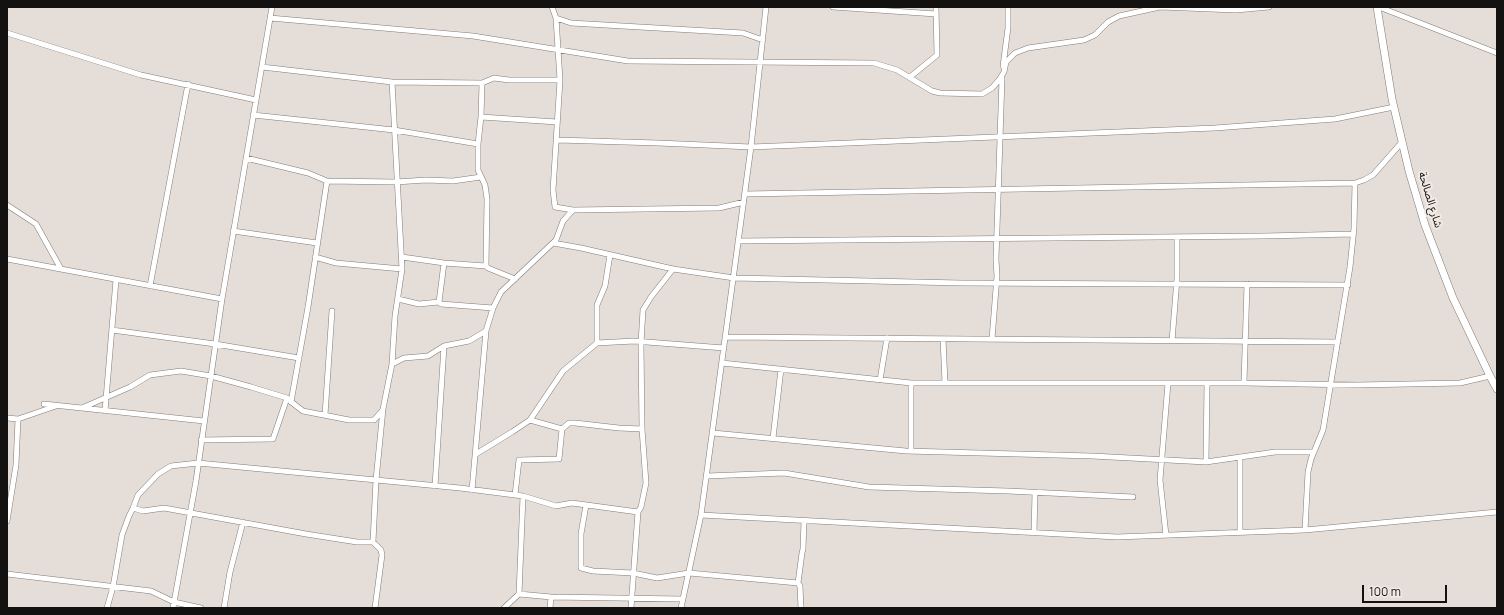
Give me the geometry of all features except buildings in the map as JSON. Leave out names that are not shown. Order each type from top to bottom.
[{"type":"main road","name":"شارع الصالحة","points":[[1378,7],[1394,107],[1409,170],[1432,246],[1453,298],[1497,389]]},
{"type":"street","points":[[173,608],[198,463],[233,231],[272,7]]},
{"type":"street","points":[[552,7],[556,18],[560,80],[554,207],[573,210],[719,208],[744,202]]},
{"type":"street","points":[[681,608],[701,515],[707,476],[751,147],[766,7]]},
{"type":"street","points":[[832,7],[936,14]]},
{"type":"street","points":[[910,77],[937,55],[936,7]]},
{"type":"street","points":[[992,339],[997,283],[1002,76],[1008,28],[1008,7]]},
{"type":"street","points":[[270,18],[473,36],[628,61],[870,63],[890,67],[927,88],[940,93],[982,94],[992,88],[1002,76],[1006,62],[1011,56],[1019,51],[1028,48],[1084,40],[1095,35],[1108,22],[1119,16],[1160,7],[1236,10],[1269,7]]},
{"type":"street","points":[[1378,7],[1497,53]]},
{"type":"street","points":[[556,18],[570,23],[743,34],[763,40]]},
{"type":"street","points":[[7,33],[141,74],[256,100]]},
{"type":"street","points":[[262,67],[392,82],[482,83],[494,78],[509,80],[560,80]]},
{"type":"street","points":[[373,542],[376,480],[383,409],[392,364],[402,269],[392,82]]},
{"type":"street","points":[[482,83],[478,170],[486,186],[486,266]]},
{"type":"street","points":[[150,286],[188,84]]},
{"type":"street","points":[[557,140],[751,147],[1215,128],[1335,119],[1394,107]]},
{"type":"street","points":[[253,115],[394,130],[478,144]]},
{"type":"street","points":[[481,117],[557,122]]},
{"type":"street","points":[[745,194],[1354,183],[1373,175],[1402,142]]},
{"type":"street","points":[[246,158],[308,173],[327,180],[396,182],[426,180],[453,181],[481,178]]},
{"type":"street","points":[[201,440],[272,439],[289,400],[299,358],[327,180]]},
{"type":"street","points":[[1305,530],[1308,472],[1323,430],[1348,285],[1353,234],[1354,183]]},
{"type":"street","points":[[7,205],[36,224],[61,269]]},
{"type":"street","points":[[472,490],[486,331],[493,308],[501,292],[556,240],[563,221],[573,210]]},
{"type":"street","points":[[233,231],[317,243]]},
{"type":"street","points":[[738,241],[1353,234]]},
{"type":"street","points":[[1172,341],[1176,284],[1177,237]]},
{"type":"street","points":[[553,243],[673,269],[734,278],[997,283],[1348,285]]},
{"type":"street","points":[[597,343],[597,305],[605,286],[610,255]]},
{"type":"street","points":[[315,257],[336,263],[402,269]]},
{"type":"street","points":[[402,257],[444,263],[486,266],[515,279]]},
{"type":"street","points":[[7,259],[222,299]]},
{"type":"street","points":[[439,302],[444,263]]},
{"type":"street","points":[[631,608],[638,512],[641,507],[646,483],[642,429],[641,343],[643,310],[651,297],[673,269]]},
{"type":"street","points":[[105,410],[116,280]]},
{"type":"street","points":[[1244,383],[1247,284]]},
{"type":"street","points":[[398,299],[419,304],[439,302],[441,304],[493,308]]},
{"type":"street","points":[[325,415],[332,311]]},
{"type":"street","points":[[112,330],[215,344],[299,358]]},
{"type":"street","points":[[392,364],[404,358],[428,356],[444,346],[469,341],[486,331]]},
{"type":"street","points":[[726,337],[1338,342]]},
{"type":"street","points":[[880,380],[887,338]]},
{"type":"street","points":[[943,339],[945,383]]},
{"type":"street","points":[[476,454],[530,420],[563,371],[597,343],[634,341],[641,343],[724,348]]},
{"type":"street","points":[[435,486],[444,346]]},
{"type":"street","points":[[722,363],[911,383],[1460,383],[1490,376]]},
{"type":"street","points":[[774,438],[782,369]]},
{"type":"street","points":[[82,408],[130,387],[150,375],[181,371],[211,376],[251,386],[289,400],[303,411],[349,420],[374,420],[383,409]]},
{"type":"street","points":[[911,383],[911,451]]},
{"type":"street","points":[[1166,535],[1160,480],[1168,383]]},
{"type":"street","points":[[1206,383],[1206,462]]},
{"type":"street","points":[[44,404],[204,421]]},
{"type":"street","points":[[7,418],[18,419],[58,405]]},
{"type":"street","points":[[7,521],[16,465],[18,419]]},
{"type":"street","points":[[530,420],[562,429]]},
{"type":"street","points":[[515,495],[519,460],[559,459],[562,429],[569,423],[642,429]]},
{"type":"street","points":[[712,433],[911,451],[1092,456],[1206,462],[1275,452],[1314,452]]},
{"type":"street","points":[[1240,457],[1240,532]]},
{"type":"street","points":[[107,608],[113,587],[122,535],[138,495],[158,474],[171,466],[198,463],[376,480],[523,496],[556,506],[572,503],[638,512]]},
{"type":"street","points":[[707,476],[784,473],[869,487],[1035,492],[1133,497]]},
{"type":"street","points":[[1034,533],[1035,492]]},
{"type":"street","points":[[504,608],[519,594],[523,496]]},
{"type":"street","points":[[586,505],[581,534],[581,568],[593,571],[633,573],[657,578],[689,573],[798,583]]},
{"type":"street","points":[[133,508],[143,511],[164,508],[342,540],[373,542],[381,550],[382,555],[375,608]]},
{"type":"street","points":[[701,515],[1117,537],[1305,530],[1497,512]]},
{"type":"street","points":[[801,608],[800,586],[798,583],[802,553],[804,549],[804,521]]},
{"type":"street","points":[[224,608],[230,572],[243,522]]},
{"type":"street","points":[[7,574],[151,591],[174,602],[201,608]]},
{"type":"street","points":[[519,594],[551,597],[682,599]]},
{"type":"street","points":[[550,608],[551,597]]}]
